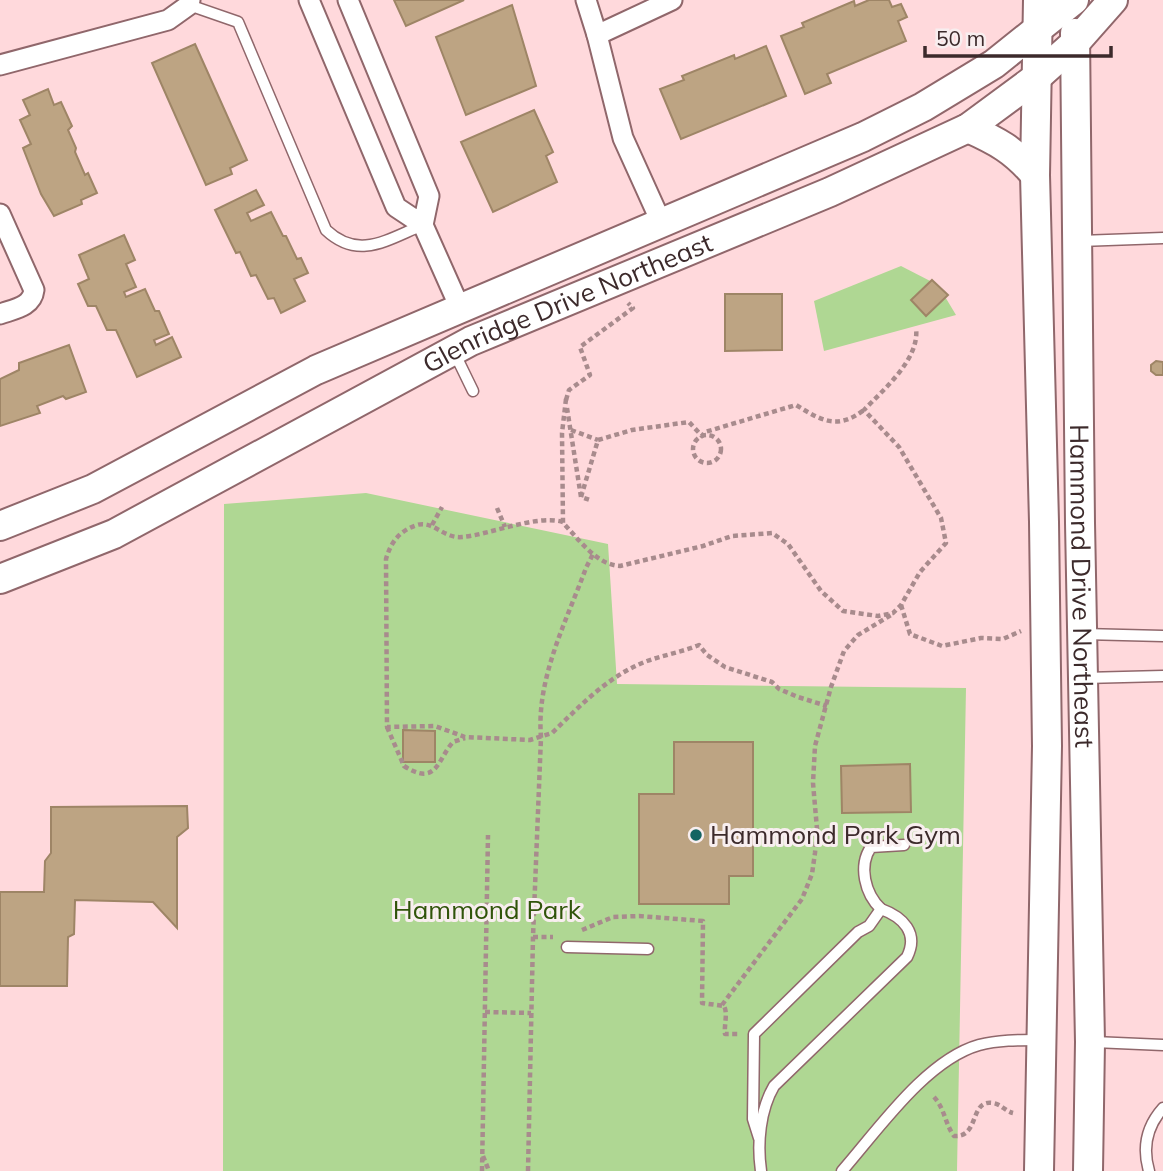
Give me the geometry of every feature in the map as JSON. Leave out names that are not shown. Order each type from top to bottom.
[{"type":"main road","name":"Hammond Drive Northeast","points":[[1038,0],[1035,175],[1047,746],[1039,1171]]},
{"type":"main road","name":"Hammond Drive Northeast","points":[[1075,0],[1090,1042],[1088,1171]]},
{"type":"main road","name":"Glenridge Drive Northeast","points":[[0,526],[93,489],[316,370],[863,137],[923,107],[994,64],[1075,0]]},
{"type":"main road","name":"Glenridge Drive Northeast","points":[[0,579],[114,534],[482,336],[830,192],[968,128],[1037,77],[1075,43],[1113,0]]},
{"type":"main road","points":[[968,128],[1005,145],[1020,157],[1035,175]]},
{"type":"street","points":[[309,0],[396,207],[423,225],[460,308]]},
{"type":"street","points":[[348,0],[429,195],[423,225]]},
{"type":"street","points":[[586,0],[624,138],[661,222]]},
{"type":"street","points":[[597,35],[672,0]]},
{"type":"street","points":[[0,65],[168,20],[189,2]]},
{"type":"street","points":[[0,214],[34,290],[29,303],[0,314]]},
{"type":"lane","points":[[189,2],[238,22],[327,230],[338,241],[352,246],[371,246],[423,225]]},
{"type":"lane","points":[[1077,241],[1163,238]]},
{"type":"lane","points":[[453,351],[473,391]]},
{"type":"lane","points":[[1083,634],[1163,636]]},
{"type":"lane","points":[[1083,678],[1163,676]]},
{"type":"lane","points":[[759,1138],[774,1086],[907,957],[911,948],[910,932],[900,917],[881,909],[870,896],[864,871],[867,852],[871,846],[904,845]]},
{"type":"lane","points":[[761,1171],[759,1138],[753,1119],[754,1034],[858,932],[869,926],[881,909]]},
{"type":"lane","points":[[567,947],[648,949]]},
{"type":"lane","points":[[842,1171],[918,1084],[941,1064],[977,1046],[993,1042],[1042,1040]]},
{"type":"lane","points":[[1090,1042],[1163,1045]]},
{"type":"lane","points":[[1149,1171],[1147,1134],[1152,1121],[1163,1108]]},
{"type":"path","points":[[563,523],[562,433],[566,400],[569,390],[590,375],[580,347],[633,308],[622,297]]},
{"type":"path","points":[[571,430],[598,440],[632,430],[689,422],[702,436],[712,436],[719,442],[721,451],[713,462],[700,462],[692,451],[694,442],[702,436],[705,432],[796,405],[823,421],[851,420],[893,379],[918,340],[916,328]]},
{"type":"path","points":[[566,400],[581,498]]},
{"type":"path","points":[[722,1005],[803,899],[811,874],[817,829],[813,783],[815,746],[844,651],[858,635],[901,606],[920,572],[946,543],[941,519],[899,447],[864,410]]},
{"type":"path","points":[[581,498],[598,440]]},
{"type":"path","points":[[581,498],[590,499]]},
{"type":"path","points":[[432,525],[442,508]]},
{"type":"path","points":[[497,508],[505,527]]},
{"type":"path","points":[[465,737],[453,742],[440,765],[421,773],[404,766],[387,727],[386,559],[390,544],[418,524],[432,525],[440,532],[455,537],[466,537],[505,527],[555,520],[563,523],[593,554],[612,565],[620,566],[732,536],[772,533],[788,544],[821,591],[843,611],[878,616],[893,613]]},
{"type":"path","points":[[528,1171],[541,737],[539,717],[549,666],[593,554]]},
{"type":"path","points":[[901,606],[910,634],[942,646],[981,638],[1003,639],[1022,631]]},
{"type":"path","points":[[387,727],[435,726],[465,737],[530,740],[552,733],[613,677],[647,661],[699,645],[707,655],[725,667],[772,682],[779,689],[827,706]]},
{"type":"path","points":[[482,1171],[488,835]]},
{"type":"path","points":[[485,1012],[531,1013]]},
{"type":"path","points":[[934,1097],[943,1108],[947,1125],[954,1136],[960,1137],[968,1132],[978,1109],[984,1104],[992,1103],[1013,1113]]},
{"type":"path","points":[[482,1154],[489,1171]]},
{"type":"green space","points":[[901,266],[938,285],[956,315],[824,351],[814,301]]},
{"type":"green space","name":"Hammond Park","points":[[366,493],[608,544],[617,684],[966,688],[957,1171],[223,1171],[224,504]]},
{"type":"building","points":[[394,0],[464,0],[406,26]]},
{"type":"building","points":[[869,0],[889,0],[892,7],[901,4],[907,17],[898,21],[906,41],[827,74],[831,83],[805,94],[781,36],[804,27],[802,23],[854,1],[855,6]]},
{"type":"building","points":[[512,5],[536,86],[466,115],[436,37]]},
{"type":"building","points":[[195,44],[247,160],[230,168],[232,174],[206,185],[152,63]]},
{"type":"building","points":[[766,46],[786,96],[681,139],[660,89],[684,80],[682,76],[734,55],[735,59]]},
{"type":"building","points":[[48,89],[54,105],[61,102],[72,126],[68,130],[76,148],[75,152],[97,193],[81,200],[82,204],[54,216],[41,194],[23,148],[31,144],[20,120],[30,115],[23,100]]},
{"type":"building","points":[[534,110],[553,152],[546,156],[557,182],[493,212],[461,142]]},
{"type":"building","points":[[256,190],[264,205],[247,213],[251,221],[271,212],[283,236],[286,236],[297,259],[301,258],[308,273],[294,279],[305,301],[281,313],[274,298],[268,299],[256,275],[251,276],[240,252],[236,253],[215,210]]},
{"type":"building","points":[[124,235],[135,260],[126,264],[136,287],[124,292],[126,297],[145,289],[169,334],[154,340],[156,345],[172,337],[181,357],[137,377],[116,330],[107,330],[96,306],[88,306],[78,284],[89,279],[79,255]]},
{"type":"building","points":[[932,280],[948,295],[926,316],[911,300]]},
{"type":"building","points":[[725,294],[782,294],[782,350],[725,351]]},
{"type":"building","points":[[69,345],[86,392],[66,399],[63,396],[37,406],[40,413],[0,426],[0,379],[19,370],[19,363]]},
{"type":"building","points":[[1156,361],[1163,362],[1163,375],[1156,375],[1151,371],[1151,365]]},
{"type":"building","points":[[403,730],[435,731],[435,762],[403,762]]},
{"type":"building","name":"Hammond Park Gym","points":[[674,742],[753,742],[753,876],[729,876],[729,904],[639,904],[639,794],[674,794]]},
{"type":"building","points":[[910,764],[911,812],[842,813],[841,766]]},
{"type":"building","points":[[187,806],[188,828],[177,837],[177,928],[153,902],[75,900],[74,934],[68,937],[67,986],[0,986],[0,892],[44,892],[45,861],[51,853],[51,807]]},
{"type":"place","name":"Hammond Park Gym","points":[[696,835]]}]
